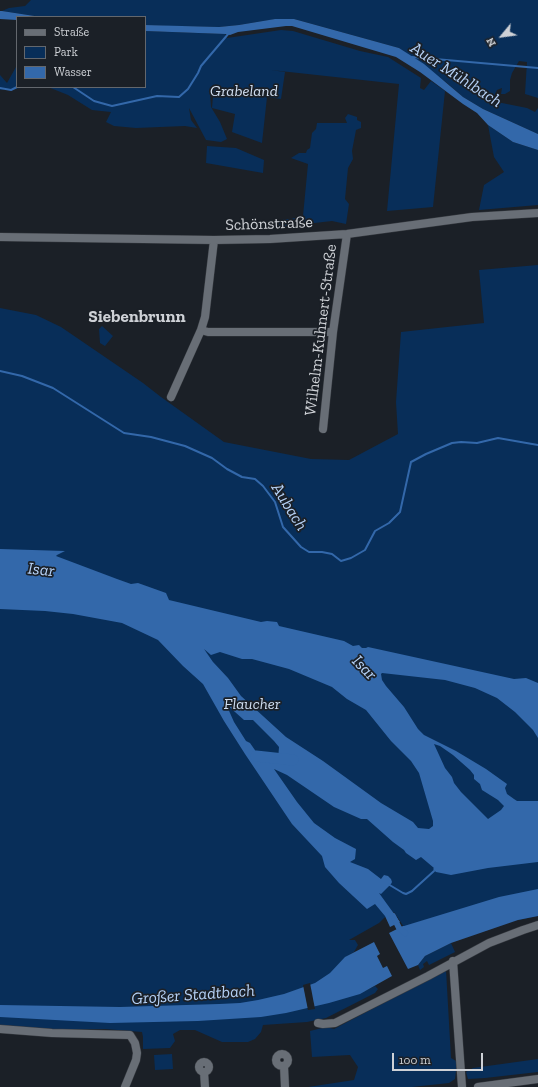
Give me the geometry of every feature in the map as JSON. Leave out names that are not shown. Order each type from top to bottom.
[{"type":"street","name":"Schönstraße","points":[[0,237],[214,240],[290,238],[346,234],[472,217],[538,212]]},
{"type":"street","name":"Wilhelm-Kuhnert-Straße","points":[[323,429],[333,332],[346,234]]},
{"type":"street","points":[[171,396],[201,330],[208,301],[214,240]]},
{"type":"street","points":[[201,330],[208,332],[333,332]]},
{"type":"street","points":[[318,1023],[335,1023],[489,943],[538,925]]},
{"type":"street","points":[[453,962],[462,1087]]},
{"type":"street","points":[[0,1029],[52,1033],[130,1035],[135,1043],[137,1053],[125,1087]]},
{"type":"street","points":[[284,1066],[285,1087]]},
{"type":"street","points":[[204,1072],[205,1087]]},
{"type":"street","points":[[478,1087],[538,1079]]},
{"type":"green space","points":[[31,0],[538,0],[538,98],[525,94],[527,62],[519,61],[512,73],[510,80],[510,91],[505,94],[501,94],[502,88],[497,90],[492,101],[527,108],[535,112],[538,108],[538,134],[483,109],[463,97],[447,83],[399,48],[294,19],[276,19],[219,27],[168,26],[146,25],[146,16],[34,16],[2,11],[9,8],[25,6]]},
{"type":"green space","name":"Grabeland","points":[[281,30],[293,31],[360,51],[388,57],[421,78],[420,88],[424,90],[431,81],[445,91],[433,207],[387,211],[399,84],[271,70],[285,72],[281,99],[267,97],[262,143],[232,132],[235,114],[212,108],[214,84],[210,92],[211,107],[220,122],[227,139],[221,142],[206,140],[189,108],[191,120],[197,128],[185,126],[136,128],[114,126],[106,122],[111,112],[92,110],[68,95],[50,88],[146,88],[146,31],[225,34],[227,38]]},
{"type":"green space","points":[[16,67],[16,88],[21,88],[0,90],[0,75],[7,83]]},
{"type":"green space","points":[[348,114],[357,117],[357,120],[361,122],[361,128],[356,130],[352,151],[353,159],[348,168],[345,199],[349,204],[346,224],[332,221],[279,227],[279,223],[282,223],[283,219],[303,216],[308,164],[291,158],[299,153],[306,153],[310,148],[312,133],[316,129],[317,123],[347,123],[345,118]]},
{"type":"green space","points":[[488,125],[513,142],[538,150],[538,205],[479,210],[484,185],[504,172],[494,157]]},
{"type":"green space","points":[[207,146],[236,148],[264,160],[263,173],[206,163]]},
{"type":"green space","name":"Flaucher","points":[[538,265],[538,916],[518,920],[432,918],[404,927],[394,912],[379,923],[349,940],[355,940],[358,945],[354,952],[346,957],[365,991],[375,986],[378,989],[375,993],[326,1018],[307,1022],[263,1025],[261,1032],[255,1039],[248,1042],[222,1042],[195,1030],[180,1030],[173,1034],[175,1041],[170,1048],[143,1049],[142,1032],[105,1029],[52,1030],[0,1027],[0,308],[36,315],[61,327],[143,383],[224,442],[311,459],[349,460],[398,434],[396,402],[401,332],[484,323],[479,270]]},
{"type":"green space","points":[[102,326],[113,336],[105,346],[100,343],[99,329]]},
{"type":"green space","points":[[451,943],[455,952],[429,965],[427,961],[423,964],[424,967],[420,970],[418,965],[425,956]]},
{"type":"green space","points":[[446,970],[451,1058],[456,1061],[455,1079],[449,1083],[412,1087],[308,1087],[354,1080],[358,1067],[350,1055],[312,1057],[310,1031],[326,1027],[334,1029]]},
{"type":"green space","points":[[172,1054],[173,1069],[155,1070],[154,1055]]},
{"type":"green space","points":[[538,1059],[538,1072],[468,1079],[466,1072],[473,1068]]},
{"type":"water","points":[[0,11],[34,16],[16,16],[16,20],[0,19]]},
{"type":"water","points":[[275,19],[294,19],[399,48],[424,64],[463,97],[483,109],[538,134],[538,150],[513,142],[488,125],[477,113],[420,72],[396,57],[292,26],[238,32],[230,35],[146,31],[146,25],[219,27]]},
{"type":"water","name":"Isar","points":[[0,549],[65,551],[56,556],[131,584],[138,583],[166,593],[169,600],[261,622],[277,622],[279,626],[344,641],[353,646],[359,645],[362,648],[368,647],[514,679],[526,678],[538,683],[538,738],[533,730],[515,712],[497,698],[475,688],[445,680],[381,674],[382,680],[386,686],[404,707],[418,729],[424,735],[456,751],[486,769],[507,784],[505,788],[507,794],[517,801],[538,801],[538,862],[488,868],[451,875],[436,872],[433,869],[434,868],[421,857],[416,860],[406,853],[367,819],[361,819],[334,807],[287,775],[274,769],[314,823],[335,838],[356,849],[355,859],[350,862],[368,869],[381,879],[384,875],[391,879],[391,884],[381,894],[379,893],[400,922],[390,927],[385,916],[375,904],[367,909],[339,883],[325,867],[322,856],[292,824],[245,754],[203,684],[158,640],[122,623],[73,614],[0,609]],"holes":[[[204,649],[211,655],[220,652],[242,659],[252,659],[289,669],[332,687],[347,699],[366,710],[391,741],[411,761],[419,773],[433,821],[433,826],[429,829],[418,828],[413,822],[381,803],[323,761],[286,737],[241,696],[228,678],[213,662]],[[226,704],[244,720],[253,720],[274,741],[279,747],[278,760],[261,756],[257,753],[250,743],[246,741],[234,722]],[[434,744],[440,746],[453,755],[470,770],[474,775],[474,779],[480,784],[482,790],[498,800],[504,806],[501,810],[488,819],[461,792],[445,768]]]},
{"type":"water","points":[[538,889],[538,916],[518,920],[451,943],[425,956],[418,965],[408,969],[389,933],[403,926],[499,897]]},
{"type":"water","points":[[374,942],[380,954],[377,956],[383,968],[387,966],[392,976],[360,994],[286,1013],[261,1017],[198,1021],[110,1023],[0,1017],[0,1005],[120,1007],[240,1003],[258,1000],[284,994],[315,983],[330,973],[345,957]]},
{"type":"pier","points":[[310,983],[315,1009],[308,1010],[303,985]]},
{"type":"waterway","points":[[74,88],[94,101],[112,106],[157,96],[179,97],[188,89],[201,66],[229,33]]},
{"type":"waterway","name":"Auer Mühlbach","points":[[412,57],[538,68]]},
{"type":"waterway","points":[[0,88],[11,90],[16,88]]},
{"type":"waterway","name":"Aubach","points":[[0,371],[22,376],[53,388],[124,433],[151,437],[185,446],[212,458],[227,469],[242,477],[255,479],[263,486],[275,502],[283,527],[301,547],[309,552],[332,554],[341,561],[351,558],[365,550],[375,531],[389,523],[400,512],[411,462],[452,443],[477,443],[498,438],[538,445]]},
{"type":"waterway","points":[[256,756],[293,760]]},
{"type":"waterway","points":[[388,884],[406,894],[412,891],[434,871]]},
{"type":"waterway","points":[[393,916],[399,928],[405,933]]},
{"type":"district","name":"Siebenbrunn","points":[[137,317]]},
{"type":"water label","name":"Großer Stadtbach","points":[[193,995]]}]
